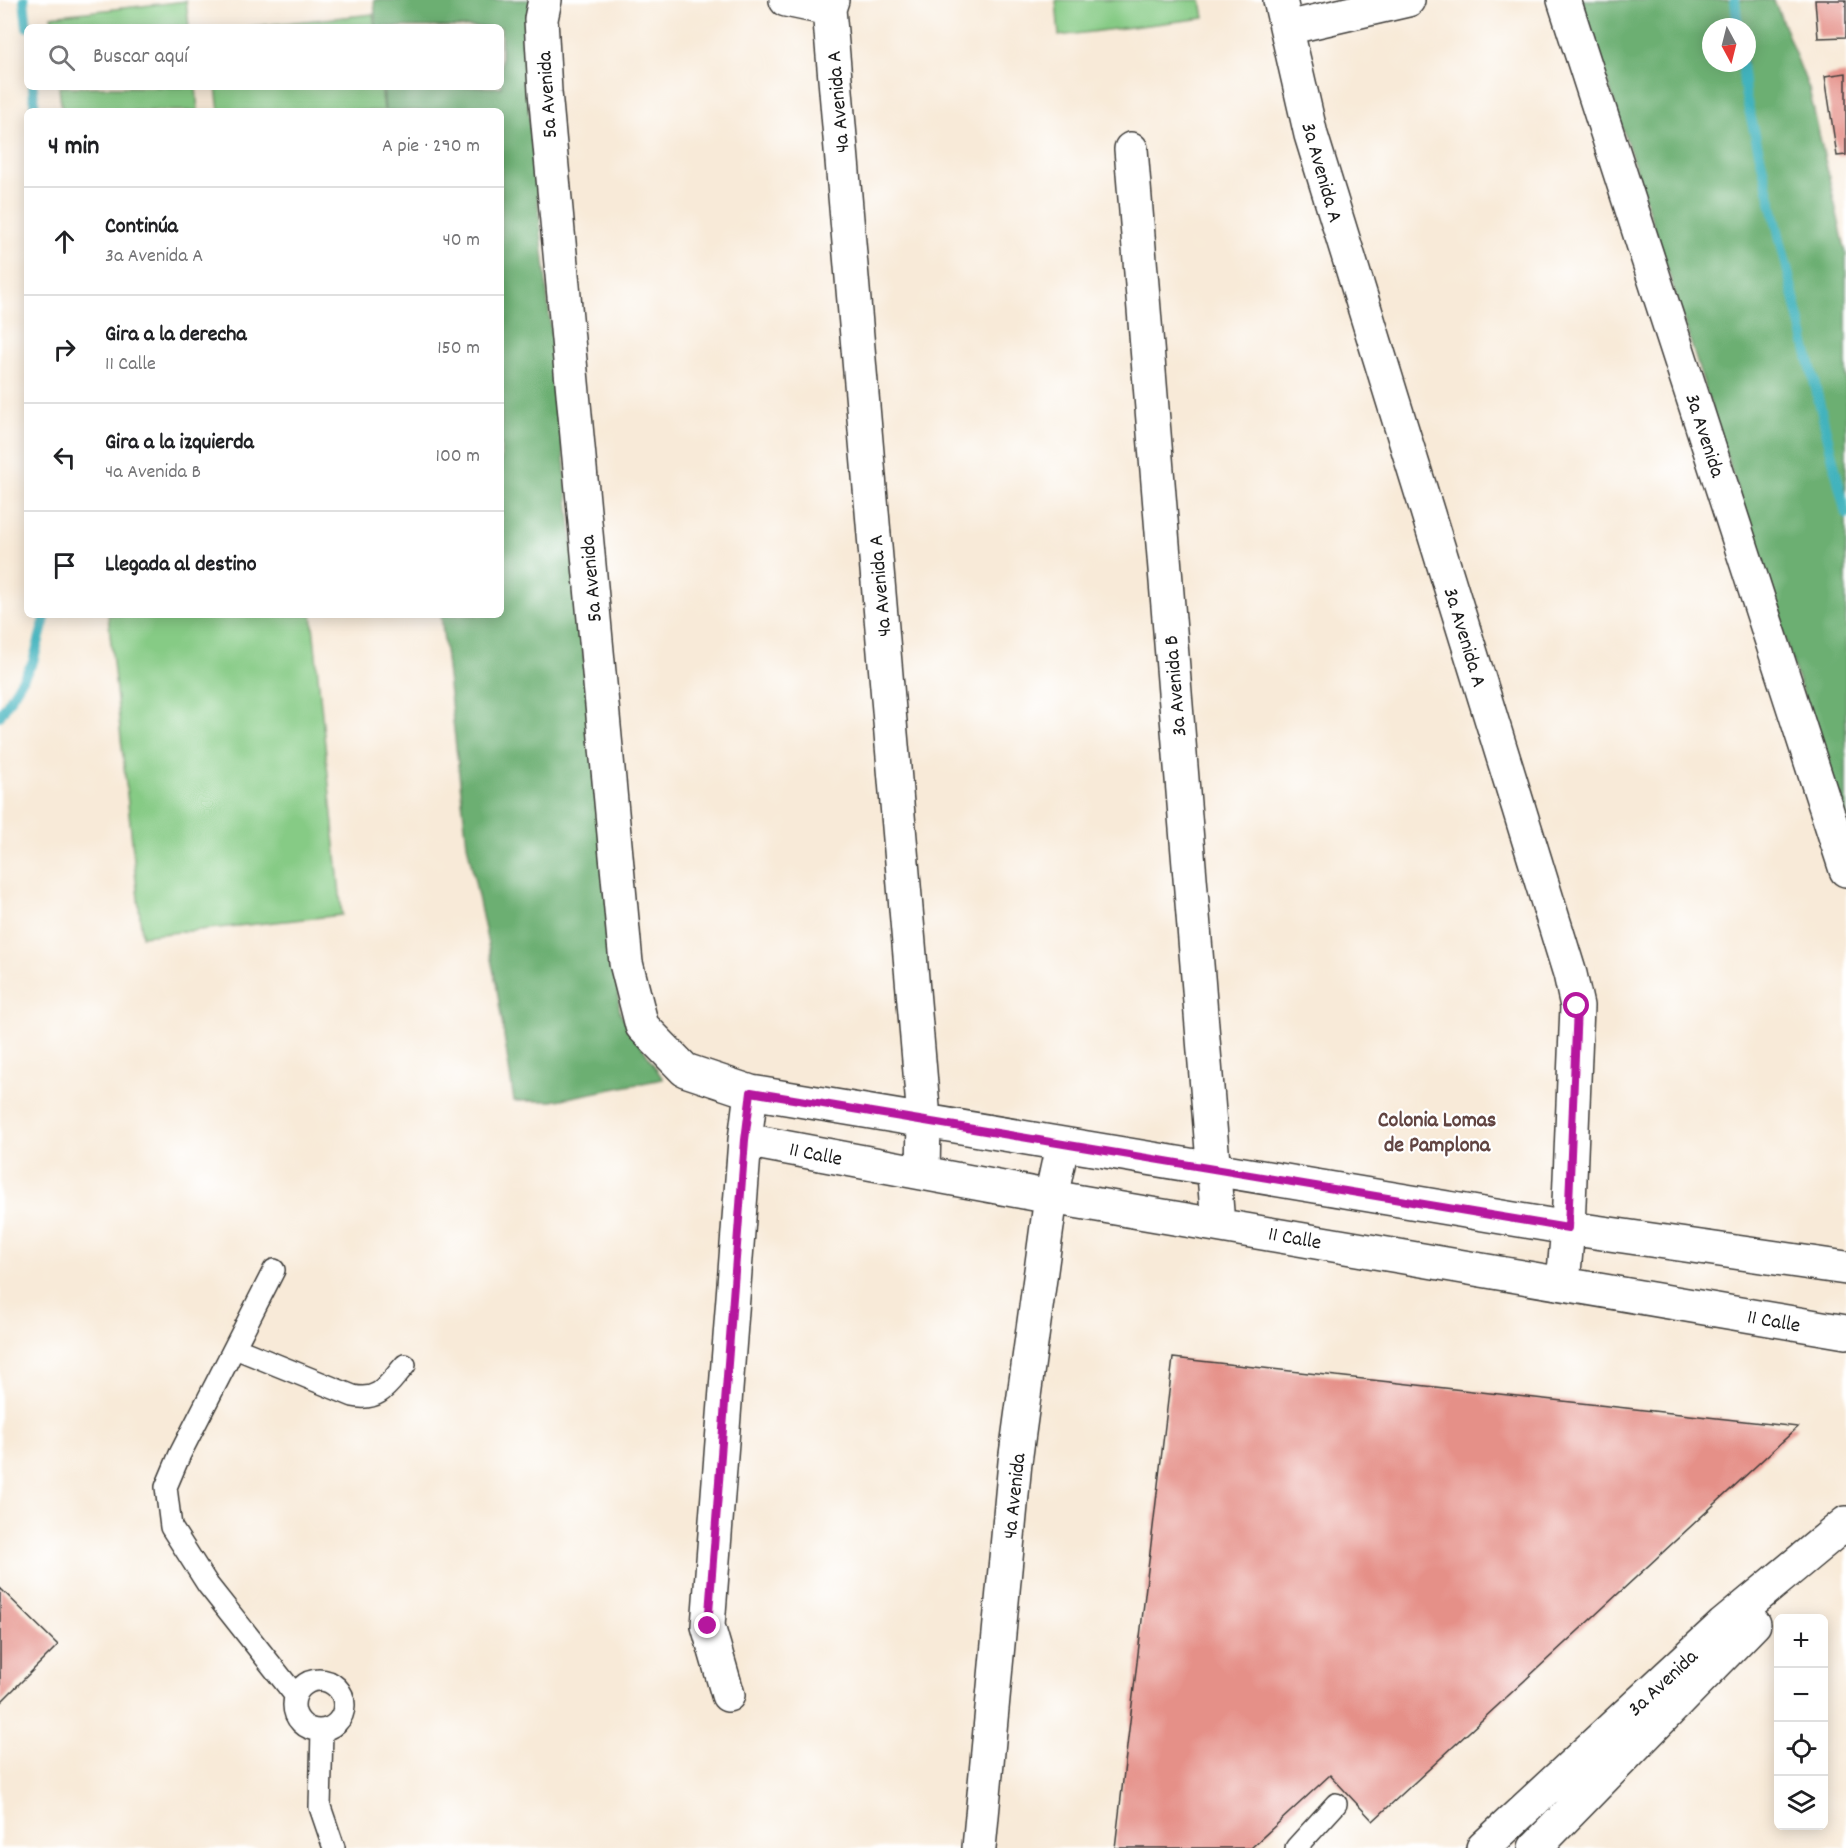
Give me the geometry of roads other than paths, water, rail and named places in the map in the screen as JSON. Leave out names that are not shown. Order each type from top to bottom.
[{"type":"street","name":"5a Avenida","points":[[545,0],[542,19],[545,92],[626,963],[642,1026],[685,1070],[751,1092]]},
{"type":"street","points":[[786,0],[831,4]]},
{"type":"street","points":[[1283,14],[1408,0]]},
{"type":"street","name":"3a Avenida","points":[[1564,0],[1846,870]]},
{"type":"street","name":"4a Avenida A","points":[[831,4],[924,1119],[922,1173]]},
{"type":"street","name":"3a Avenida A","points":[[1283,14],[1311,135],[1577,1006],[1568,1228],[1563,1283]]},
{"type":"street","name":"3a Avenida B","points":[[1131,149],[1218,1224]]},
{"type":"street","points":[[728,1695],[708,1626],[745,1140],[751,1092],[924,1119],[1062,1146],[1568,1228],[1846,1268]]},
{"type":"street","name":"11 Calle","points":[[745,1140],[1051,1197],[1846,1332]]},
{"type":"street","name":"4a Avenida","points":[[979,1848],[1016,1462],[1051,1197],[1062,1146]]},
{"type":"street","name":"3a Avenida","points":[[1483,1848],[1723,1624],[1846,1523]]},
{"type":"street","name":"3a Avenida","points":[[1539,1847],[1846,1530]]},
{"type":"lane","points":[[274,1270],[166,1487],[171,1527],[208,1585],[295,1695]]},
{"type":"lane","points":[[235,1348],[353,1396],[366,1399],[377,1396],[405,1365]]},
{"type":"lane","points":[[316,1680],[329,1682],[340,1690],[345,1702],[343,1715],[334,1726],[322,1731],[309,1729],[298,1721],[293,1708],[295,1695],[304,1685],[316,1680]]},
{"type":"lane","points":[[322,1731],[320,1807],[334,1848]]},
{"type":"lane","points":[[1296,1848],[1336,1804]]},
{"type":"lane","points":[[1515,1818],[1539,1847]]},
{"type":"waterway","points":[[24,0],[27,24]]},
{"type":"waterway","points":[[1735,0],[1737,18]]},
{"type":"waterway","points":[[1743,72],[1745,93],[1846,514]]},
{"type":"waterway","points":[[33,90],[35,108]]},
{"type":"waterway","points":[[0,716],[33,662],[45,618]]},
{"type":"district","name":"Colonia Lomas de Pamplona","points":[[1437,1130]]}]
